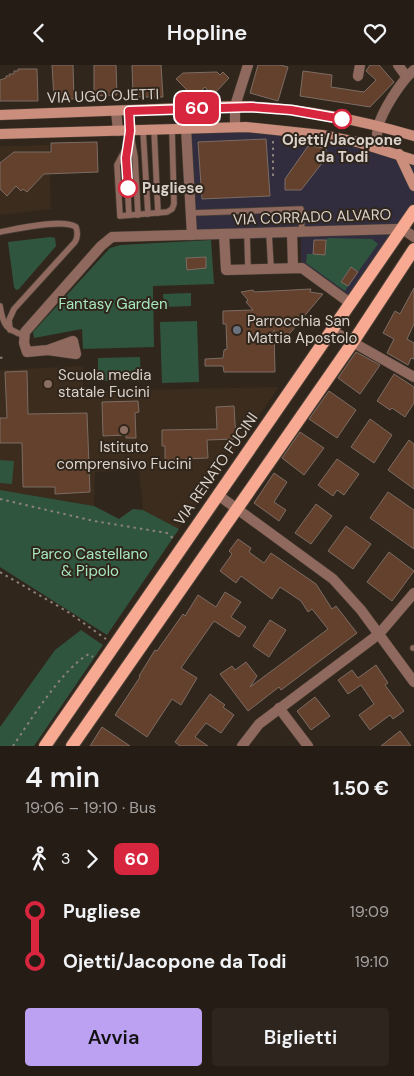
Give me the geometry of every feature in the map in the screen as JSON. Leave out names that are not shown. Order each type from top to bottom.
[{"type":"main road","name":"VIA UGO OJETTI","points":[[0,115],[235,106],[291,110],[378,126],[414,136]]},
{"type":"main road","points":[[0,134],[235,127],[272,129],[322,135],[376,147],[414,160]]},
{"type":"main road","points":[[399,154],[414,186]]},
{"type":"main road","name":"VIA RENATO FUCINI","points":[[45,746],[414,211]]},
{"type":"main road","points":[[72,746],[353,342],[414,249]]},
{"type":"street","points":[[235,127],[235,106],[248,65]]},
{"type":"street","points":[[358,77],[360,65]]},
{"type":"street","points":[[376,147],[378,126],[392,97],[410,73],[398,65]]},
{"type":"street","points":[[116,111],[118,131]]},
{"type":"street","points":[[129,111],[130,131]]},
{"type":"street","points":[[186,128],[192,235]]},
{"type":"street","points":[[400,230],[414,237]]},
{"type":"street","name":"VIA CORRADO ALVARO","points":[[24,336],[31,325],[110,238],[400,230]]},
{"type":"street","points":[[293,267],[297,233]]},
{"type":"street","name":"VIA CORRADO ALVARO","points":[[224,234],[226,270],[293,267],[306,270],[350,303]]},
{"type":"street","points":[[331,330],[414,377]]},
{"type":"street","points":[[24,336],[27,352],[48,350]]},
{"type":"street","points":[[218,495],[333,579],[354,601],[414,682]]},
{"type":"street","points":[[242,746],[259,724],[379,634],[414,593]]},
{"type":"street","points":[[279,709],[308,746]]},
{"type":"lane","points":[[128,146],[117,165],[120,216],[171,211],[174,206],[172,129]]},
{"type":"lane","points":[[148,130],[158,213]]},
{"type":"lane","points":[[148,130],[148,214]]},
{"type":"lane","points":[[129,215],[126,158],[130,131]]},
{"type":"lane","points":[[130,131],[135,157],[138,215]]},
{"type":"lane","points":[[192,213],[301,209],[297,233]]},
{"type":"lane","points":[[0,232],[53,224],[70,224],[76,227],[78,233],[78,238],[75,242],[14,309],[9,320],[10,330]]},
{"type":"lane","points":[[269,233],[271,268]]},
{"type":"lane","points":[[247,234],[248,269]]},
{"type":"lane","points":[[0,306],[2,317],[10,330],[24,336]]},
{"type":"path","points":[[272,129],[273,176]]},
{"type":"path","points":[[0,358],[4,357]]},
{"type":"path","points":[[0,499],[94,521],[167,533],[182,546]]},
{"type":"path","points":[[0,572],[68,612],[114,645]]},
{"type":"path","points":[[13,746],[39,709],[80,659],[89,654],[103,661]]},
{"type":"shaded area","points":[[232,129],[318,139],[396,156],[414,166],[414,203],[349,299],[301,265],[301,238],[194,240],[190,130]]},
{"type":"shaded area","points":[[49,145],[51,209],[0,215],[0,146]]},
{"type":"shaded area","name":"Istituto comprensivo Fucini","points":[[83,366],[83,391],[279,387],[179,529],[143,510],[139,470],[95,472],[94,506],[0,490],[0,370]]},
{"type":"green space","points":[[55,238],[56,246],[19,289],[16,290],[8,242]]},
{"type":"green space","points":[[328,238],[372,239],[378,244],[358,272],[351,267],[341,281],[348,286],[345,291],[306,263],[307,254],[325,254],[326,240]]},
{"type":"green space","name":"Fantasy Garden","points":[[211,240],[214,284],[153,286],[154,347],[83,349],[82,329],[34,338],[33,332],[110,248],[120,245]]},
{"type":"green space","points":[[191,293],[191,306],[164,307],[163,294]]},
{"type":"green space","points":[[197,321],[199,382],[162,383],[160,322]]},
{"type":"green space","points":[[140,357],[141,380],[98,381],[98,358]]},
{"type":"green space","points":[[0,460],[14,461],[12,484],[0,483]]},
{"type":"green space","name":"Parco Castellano & Pipolo","points":[[0,490],[94,506],[119,519],[133,509],[143,510],[179,529],[107,635],[0,567]]},
{"type":"green space","points":[[81,630],[103,645],[34,746],[0,746],[0,727],[55,650]]},
{"type":"building","points":[[52,65],[73,65],[74,99],[54,99]]},
{"type":"building","points":[[94,65],[116,65],[117,95],[94,96]]},
{"type":"building","points":[[132,65],[161,65],[163,97],[133,97]]},
{"type":"building","points":[[258,65],[288,67],[278,101],[250,93]]},
{"type":"building","points":[[370,65],[379,65],[394,82],[370,107],[300,96],[303,71],[332,75],[331,87],[364,92],[376,80],[366,71]]},
{"type":"building","points":[[18,69],[37,69],[38,101],[0,101],[0,80],[10,76],[9,74],[14,74],[14,71],[18,71]]},
{"type":"building","points":[[217,72],[220,75],[223,72],[229,78],[215,93],[214,91],[211,94],[205,87],[196,96],[191,94],[176,79],[183,73]]},
{"type":"building","points":[[266,139],[270,196],[202,199],[198,142]]},
{"type":"building","points":[[97,142],[98,172],[44,174],[27,192],[23,189],[21,191],[16,186],[7,196],[0,189],[0,163],[14,152],[51,152],[51,143]]},
{"type":"building","points":[[308,146],[326,148],[326,158],[301,190],[285,190],[285,179]]},
{"type":"building","points":[[314,240],[326,240],[325,255],[313,254]]},
{"type":"building","points":[[206,257],[206,268],[187,270],[186,258]]},
{"type":"building","points":[[351,267],[358,272],[348,286],[341,282]]},
{"type":"building","points":[[414,288],[414,324],[407,339],[414,343],[414,359],[411,358],[408,365],[387,353],[394,339],[383,333],[395,311],[400,314]]},
{"type":"building","name":"Parrocchia San Mattia Apostolo","points":[[311,289],[310,292],[323,294],[285,339],[274,330],[275,372],[224,372],[223,366],[205,366],[205,359],[223,358],[224,350],[227,349],[226,324],[223,324],[223,311],[253,310],[241,292]]},
{"type":"building","points":[[356,352],[380,365],[360,394],[338,378]]},
{"type":"building","points":[[27,371],[28,414],[87,413],[90,492],[55,494],[55,487],[23,487],[22,443],[0,443],[0,418],[7,418],[5,372]]},
{"type":"building","points":[[394,374],[414,387],[414,403],[405,417],[377,401]]},
{"type":"building","points":[[329,391],[356,410],[337,438],[309,419]]},
{"type":"building","points":[[138,401],[139,412],[135,413],[136,438],[126,438],[126,435],[103,436],[102,402]]},
{"type":"building","points":[[234,406],[236,439],[207,440],[208,458],[185,459],[185,462],[165,462],[162,430],[217,429],[216,407]]},
{"type":"building","points":[[370,419],[392,435],[374,463],[351,447]]},
{"type":"building","points":[[300,432],[324,448],[304,475],[282,458]]},
{"type":"building","points":[[409,440],[414,444],[414,489],[388,470]]},
{"type":"building","points":[[337,459],[359,474],[344,495],[337,490],[333,496],[318,485]]},
{"type":"building","points":[[274,473],[287,482],[274,502],[286,510],[279,521],[254,503]]},
{"type":"building","points":[[388,492],[414,510],[414,549],[370,518]]},
{"type":"building","points":[[316,504],[332,516],[311,544],[295,533]]},
{"type":"building","points":[[346,526],[371,544],[353,569],[328,551]]},
{"type":"building","points":[[238,539],[251,548],[249,552],[264,563],[271,553],[316,584],[332,609],[336,606],[357,633],[281,690],[279,687],[248,711],[220,674],[232,666],[235,670],[246,662],[257,676],[250,687],[328,629],[312,609],[308,612],[301,601],[280,587],[272,599],[241,576],[236,583],[220,571],[232,554],[229,551]]},
{"type":"building","points":[[389,552],[414,571],[392,601],[367,582]]},
{"type":"building","points":[[225,592],[241,602],[231,617],[246,627],[239,637],[214,621],[181,668],[197,678],[181,705],[172,699],[147,737],[115,715],[155,650],[157,651],[183,614],[185,616],[198,595],[216,607]]},
{"type":"building","points":[[270,620],[286,630],[269,657],[253,646]]},
{"type":"building","points":[[376,665],[388,683],[385,685],[404,711],[393,719],[390,715],[370,730],[359,715],[374,704],[361,685],[348,694],[338,680],[352,670],[358,678]]},
{"type":"building","points":[[210,694],[225,705],[223,707],[234,715],[221,733],[206,723],[195,737],[208,746],[180,746],[175,742]]},
{"type":"building","points":[[315,697],[330,716],[311,730],[297,711]]},
{"type":"building","points":[[102,727],[130,746],[90,746]]},
{"type":"building","points":[[400,731],[411,746],[381,746]]},
{"type":"bus line","name":"60","points":[[128,188],[126,158],[130,131],[129,111],[235,106],[266,107],[342,119]]},
{"type":"place","name":"Ojetti/Jacopone da Todi","points":[[342,119]]},
{"type":"place","name":"Pugliese","points":[[128,188]]},
{"type":"place","name":"Parrocchia San Mattia Apostolo","points":[[237,330]]},
{"type":"place","name":"Scuola media statale Fucini","points":[[48,384]]},
{"type":"place","name":"Istituto comprensivo Fucini","points":[[124,430]]}]
